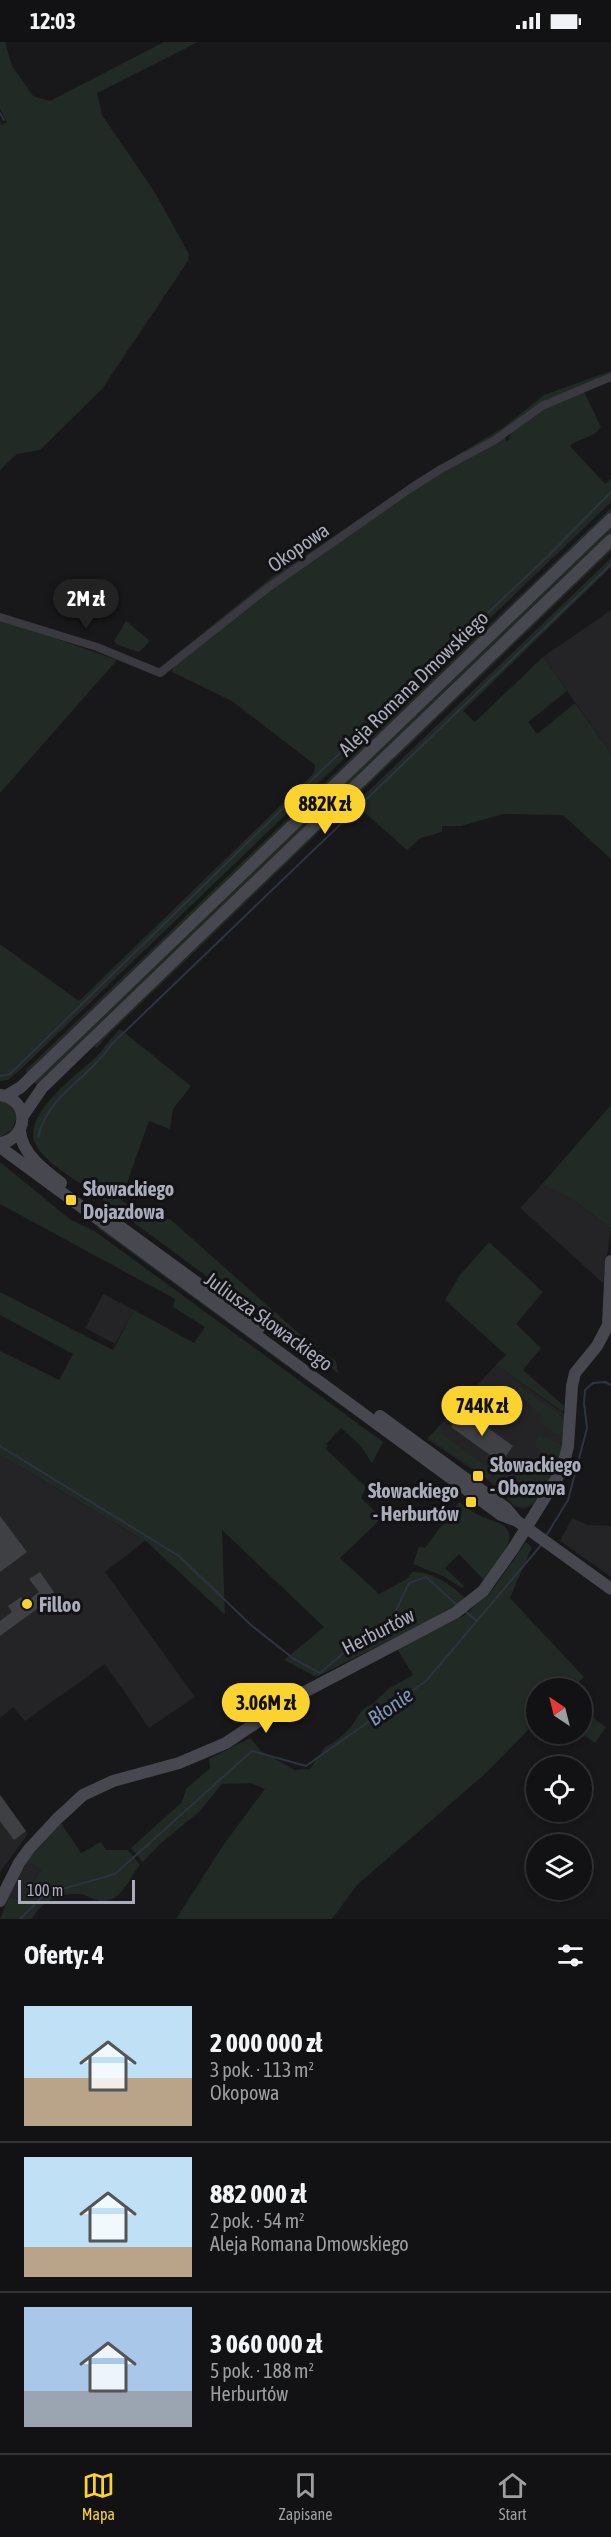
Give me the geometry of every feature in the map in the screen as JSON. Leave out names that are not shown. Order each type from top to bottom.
[{"type":"main road","name":"Aleja Romana Dmowskiego","points":[[3,1095],[21,1087],[611,519]]},
{"type":"main road","name":"Aleja Romana Dmowskiego","points":[[23,1116],[42,1088],[611,540]]},
{"type":"main road","points":[[0,1145],[10,1141],[20,1131],[23,1116],[18,1104],[3,1095]]},
{"type":"main road","name":"Juliusza Słowackiego","points":[[20,1131],[24,1146],[51,1176],[611,1589]]},
{"type":"main road","name":"Juliusza Słowackiego","points":[[0,1145],[504,1511]]},
{"type":"main road","name":"Herburtów","points":[[0,1901],[19,1863],[29,1849],[83,1795],[113,1781],[179,1763],[215,1749],[293,1698],[455,1613],[483,1591],[555,1484],[566,1457],[572,1386],[576,1373],[597,1346],[608,1325],[611,1260]]},
{"type":"main road","points":[[504,1511],[522,1514],[539,1507]]},
{"type":"main road","points":[[504,1511],[514,1530],[513,1549]]},
{"type":"street","name":"Okopowa","points":[[0,617],[97,647],[160,673],[269,587],[411,488],[495,440],[543,406],[611,377]]},
{"type":"shaded area","points":[[0,42],[5,42],[12,66],[33,96],[50,101],[164,42],[198,42],[97,93],[102,115],[154,191],[189,254],[188,261],[102,389],[40,450],[17,454],[0,470],[0,121],[2,125],[7,122],[0,109]]},
{"type":"shaded area","points":[[611,371],[611,374],[431,473],[162,671],[122,654],[159,668],[287,565],[290,566],[419,478],[504,427],[544,395]]},
{"type":"shaded area","points":[[583,390],[601,427],[594,434],[570,446],[605,484],[611,479],[611,502],[21,1069],[8,1080],[0,1081],[0,944],[79,1001],[314,773],[315,765],[232,701],[172,672],[174,666],[263,595],[416,488],[505,436],[506,441],[509,440],[512,432],[529,417]]},
{"type":"shaded area","points":[[611,508],[611,513],[27,1075],[26,1070]]},
{"type":"shaded area","points":[[611,526],[611,534],[38,1086],[34,1081]]},
{"type":"shaded area","points":[[611,546],[611,551],[97,1048],[94,1047],[103,1035]]},
{"type":"shaded area","points":[[611,558],[611,567],[463,711],[475,722],[543,657],[567,691],[528,722],[537,734],[575,703],[611,753],[611,859],[563,815],[503,814],[461,826],[442,826],[442,832],[421,838],[407,850],[355,804]]},
{"type":"shaded area","points":[[611,610],[611,753],[543,657]]},
{"type":"shaded area","points":[[0,619],[117,660],[0,793]]},
{"type":"shaded area","points":[[126,621],[150,641],[139,652],[118,645],[114,641]]},
{"type":"shaded area","points":[[120,1029],[191,1086],[173,1109],[170,1129],[149,1121],[121,1200],[146,1216],[170,1219],[313,1346],[336,1361],[338,1373],[60,1170],[39,1150],[33,1132],[44,1107],[96,1057]]},
{"type":"shaded area","points":[[0,1100],[10,1104],[17,1117],[12,1130],[0,1137]]},
{"type":"shaded area","points":[[611,1105],[611,1228],[572,1199],[545,1186],[537,1190]]},
{"type":"shaded area","points":[[0,1162],[71,1220],[96,1232],[383,1442],[372,1463],[360,1445],[341,1428],[326,1444],[328,1446],[326,1449],[366,1487],[361,1498],[382,1518],[340,1558],[379,1594],[407,1579],[412,1572],[419,1572],[441,1580],[466,1599],[427,1622],[316,1677],[284,1660],[324,1627],[222,1530],[225,1615],[147,1542],[0,1455],[0,1351],[59,1380],[73,1354],[0,1315],[0,1292],[113,1350],[134,1310],[194,1343],[205,1327],[173,1307],[175,1299],[0,1204]]},
{"type":"shaded area","points":[[545,1186],[572,1199],[611,1228],[603,1283],[520,1208],[537,1190]]},
{"type":"shaded area","points":[[96,1227],[99,1227],[384,1437]]},
{"type":"shaded area","points":[[489,1242],[543,1292],[516,1324],[541,1348],[523,1370],[564,1406],[563,1412],[496,1365],[506,1355],[445,1300],[460,1275]]},
{"type":"shaded area","points":[[103,1294],[134,1310],[115,1344],[85,1328]]},
{"type":"shaded area","points":[[496,1365],[570,1418],[566,1457],[534,1504],[524,1509],[514,1506],[488,1480],[427,1439]]},
{"type":"shaded area","points":[[520,1387],[559,1414],[565,1423],[563,1435],[554,1433],[541,1423],[541,1414],[516,1392]]},
{"type":"shaded area","points":[[440,1425],[442,1434],[494,1472],[489,1479],[428,1438]]},
{"type":"shaded area","points":[[539,1436],[563,1445],[560,1461],[553,1463],[536,1447],[536,1440]]},
{"type":"shaded area","points":[[0,1455],[145,1541],[105,1572],[195,1697],[149,1728],[105,1664],[25,1721],[13,1707],[0,1718]]},
{"type":"shaded area","points":[[537,1460],[541,1461],[553,1475],[530,1505],[524,1507],[518,1505],[491,1480],[496,1473],[508,1477],[533,1472],[532,1464]]},
{"type":"shaded area","points":[[459,1502],[476,1514],[506,1527],[510,1537],[504,1554],[484,1580],[459,1554],[445,1568],[464,1586],[462,1588],[443,1576],[413,1564],[419,1547],[425,1548]]},
{"type":"shaded area","points":[[572,1518],[588,1525],[611,1526],[611,1577],[560,1541]]},
{"type":"shaded area","points":[[526,1542],[532,1547],[510,1598],[584,1677],[526,1678],[526,1732],[486,1773],[357,1885],[332,1919],[176,1919],[224,1844],[265,1789],[251,1783],[222,1784],[200,1811],[160,1844],[143,1862],[131,1848],[182,1802],[186,1789],[210,1768],[209,1759],[250,1738],[261,1751],[295,1770],[310,1769],[325,1747],[336,1741],[350,1728],[363,1709],[374,1703],[388,1689],[413,1675],[397,1649],[465,1615],[493,1589]]},
{"type":"shaded area","points":[[592,1717],[606,1727],[595,1743],[592,1741]]},
{"type":"shaded area","points":[[0,1794],[28,1834],[0,1872]]},
{"type":"shaded area","points":[[61,1823],[81,1853],[101,1842],[106,1850],[128,1850],[140,1865],[122,1891],[114,1898],[99,1901],[79,1894],[64,1895],[51,1899],[40,1907],[32,1919],[0,1919],[9,1896],[20,1901],[41,1870],[27,1861]]},
{"type":"shaded area","points":[[27,1861],[41,1870],[20,1901],[9,1896]]},
{"type":"building","points":[[463,1410],[513,1446],[501,1463],[451,1427]]},
{"type":"building","points":[[0,1516],[27,1552],[0,1572]]},
{"type":"building","name":"Filloo","points":[[40,1572],[56,1595],[0,1636],[0,1621],[12,1612],[8,1606],[21,1597],[25,1603],[39,1592],[29,1579]]},
{"type":"building","points":[[0,1795],[26,1831],[14,1840],[0,1821]]},
{"type":"waterway","points":[[0,113],[4,120]]},
{"type":"waterway","points":[[0,1076],[10,1074],[320,772],[548,556],[611,492]]},
{"type":"waterway","points":[[38,1137],[51,1109],[111,1045],[611,564]]},
{"type":"waterway","name":"Błonie","points":[[546,1536],[568,1500],[587,1428],[585,1390],[593,1383],[605,1382],[611,1385]]},
{"type":"waterway","points":[[0,1446],[179,1556],[251,1625],[294,1659],[320,1673],[353,1645],[392,1629],[397,1608],[409,1583],[426,1577],[457,1605]]},
{"type":"waterway","name":"Błonie","points":[[20,1919],[45,1894],[115,1874],[252,1751],[306,1766],[426,1681],[542,1544]]},
{"type":"waterway","points":[[466,1612],[477,1621]]},
{"type":"place","name":"Słowackiego Dojazdowa","points":[[71,1200]]},
{"type":"place","name":"Słowackiego - Obozowa","points":[[478,1476]]},
{"type":"place","name":"Słowackiego - Herburtów","points":[[471,1502]]},
{"type":"place","name":"Filloo","points":[[27,1604]]}]
